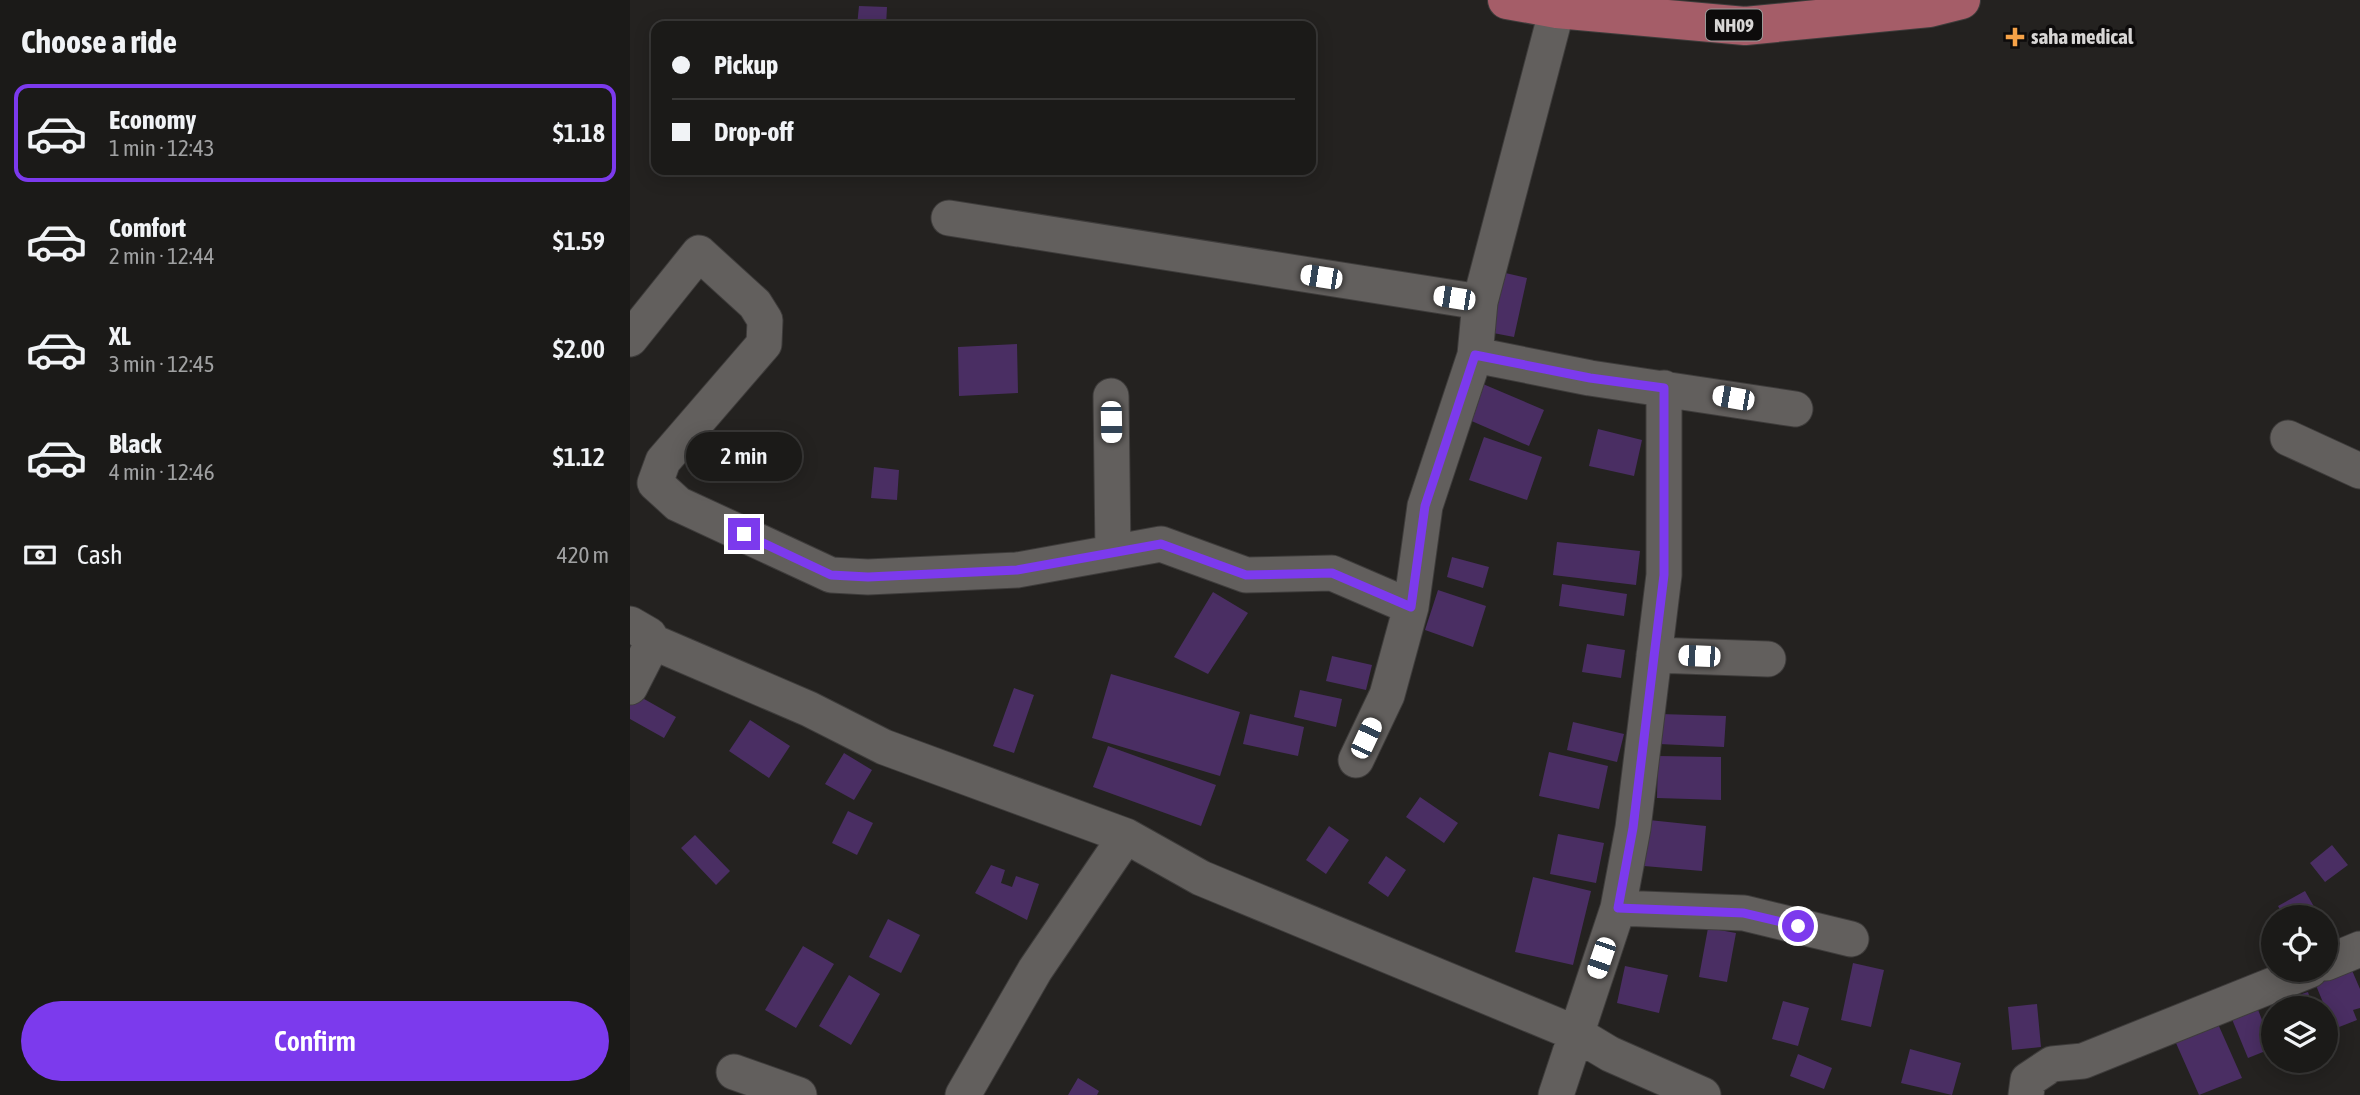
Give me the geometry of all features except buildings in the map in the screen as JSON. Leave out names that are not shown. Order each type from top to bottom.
[{"type":"main road","name":"NH09","points":[[1507,0],[1557,9],[1745,26],[1929,8],[1961,0]]},
{"type":"street","points":[[1356,760],[1387,695],[1411,607],[1425,506],[1475,355],[1480,302],[1557,9]]},
{"type":"street","points":[[949,218],[1480,302]]},
{"type":"street","points":[[630,339],[699,253],[755,304],[765,320],[764,344],[663,461],[655,482],[678,504],[831,575],[868,577],[1017,570],[1161,544],[1246,575],[1332,573],[1411,607]]},
{"type":"street","points":[[1475,355],[1590,378],[1795,409]]},
{"type":"street","points":[[1556,1095],[1618,908],[1633,828],[1664,575],[1664,388]]},
{"type":"street","points":[[1111,396],[1113,553]]},
{"type":"street","points":[[2288,438],[2360,471]]},
{"type":"street","points":[[630,687],[642,633],[809,709],[884,747],[1126,836],[1201,878],[1575,1032],[1610,1054],[1703,1095]]},
{"type":"street","points":[[1654,655],[1768,659]]},
{"type":"street","points":[[963,1095],[1035,970],[1126,836]]},
{"type":"street","points":[[1618,908],[1744,913],[1851,939]]},
{"type":"street","points":[[2338,958],[2360,949]]},
{"type":"street","points":[[2026,1095],[2028,1080],[2052,1064],[2084,1061],[2280,982]]},
{"type":"street","points":[[734,1072],[799,1095]]},
{"type":"place","name":"saha medical","points":[[2015,37]]},
{"type":"route","points":[[744,534],[831,575],[868,577],[1017,570],[1161,544],[1246,575],[1332,573],[1411,607],[1425,506],[1475,355],[1590,378],[1664,388],[1664,575],[1633,828],[1618,908],[1744,913],[1798,926]]}]
